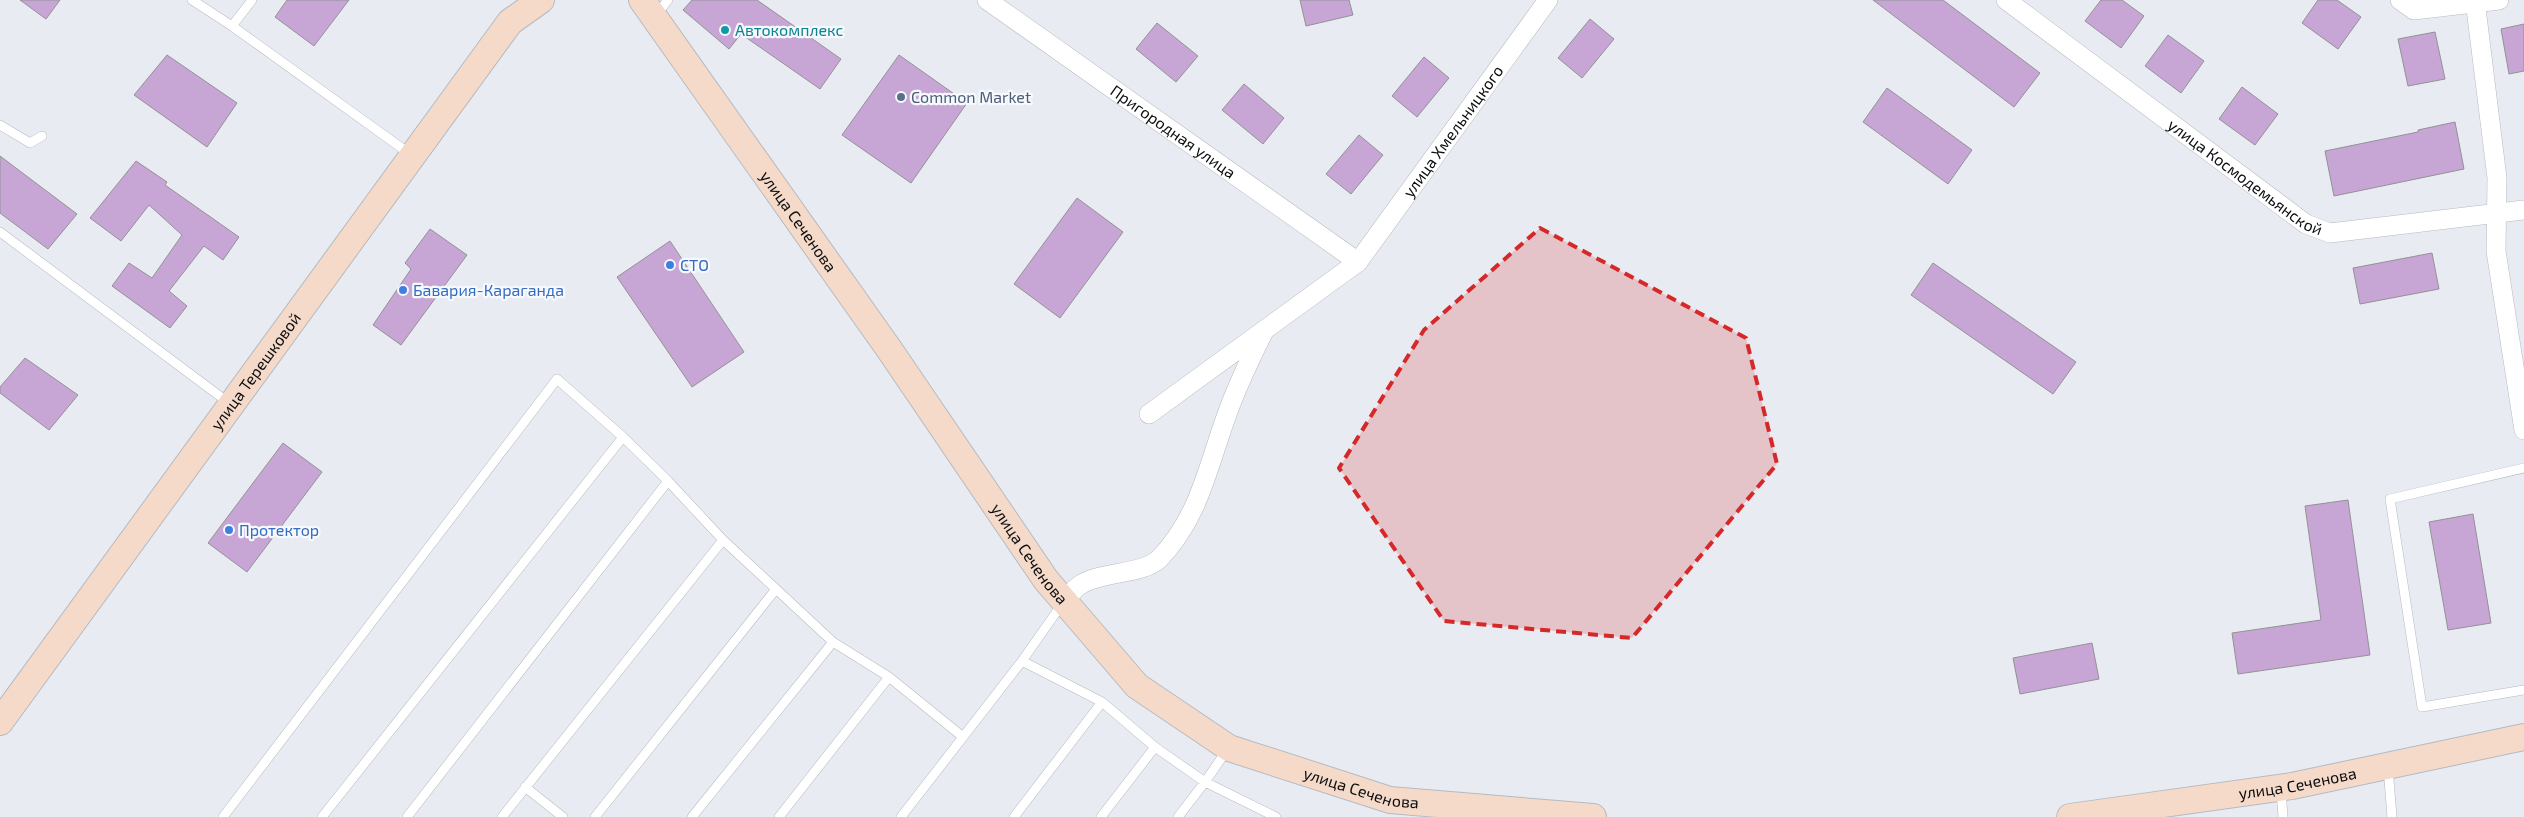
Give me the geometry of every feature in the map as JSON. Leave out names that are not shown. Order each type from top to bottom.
[{"type":"street","name":"улица Терешковой","points":[[0,722],[413,156],[513,11],[541,0]]},
{"type":"street","name":"Пригородная улица","points":[[987,0],[1358,262]]},
{"type":"street","name":"улица Хмельницкого","points":[[1149,414],[1358,262],[1548,0]]},
{"type":"street","name":"улица Космодемьянской","points":[[2006,0],[2029,7],[2306,224],[2330,233],[2495,215],[2524,210]]},
{"type":"street","points":[[2400,0],[2414,10],[2499,0]]},
{"type":"street","points":[[2476,2],[2497,178],[2496,251],[2524,430]]},
{"type":"street","name":"улица Сеченова","points":[[655,4],[1046,580],[1137,686],[1229,748],[1390,800],[1594,817]]},
{"type":"street","points":[[1064,601],[1080,585],[1109,574],[1134,569],[1156,561],[1180,534],[1204,486],[1225,419],[1248,364],[1266,328]]},
{"type":"street","name":"улица Сеченова","points":[[2070,817],[2120,814],[2194,804],[2524,737]]},
{"type":"lane","points":[[192,0],[232,26],[413,156]]},
{"type":"lane","points":[[232,26],[252,0]]},
{"type":"lane","points":[[0,125],[30,143],[42,136]]},
{"type":"lane","points":[[0,232],[231,405]]},
{"type":"lane","points":[[223,817],[557,379],[623,437],[668,481],[723,540],[833,642],[889,678],[963,737]]},
{"type":"lane","points":[[322,817],[623,437]]},
{"type":"lane","points":[[2524,468],[2390,499],[2422,707],[2524,690]]},
{"type":"lane","points":[[406,817],[668,481]]},
{"type":"lane","points":[[502,817],[723,540]]},
{"type":"lane","points":[[595,817],[776,589]]},
{"type":"lane","points":[[901,817],[1022,661],[1064,601]]},
{"type":"lane","points":[[692,817],[833,642]]},
{"type":"lane","points":[[1022,661],[1102,702],[1155,747],[1205,782],[1276,817]]},
{"type":"lane","points":[[779,817],[889,678]]},
{"type":"lane","points":[[1014,817],[1102,702]]},
{"type":"lane","points":[[1101,817],[1155,747]]},
{"type":"lane","points":[[1178,817],[1229,748]]},
{"type":"lane","points":[[2388,766],[2392,817]]},
{"type":"lane","points":[[525,787],[563,817]]},
{"type":"lane","points":[[2280,788],[2283,817]]},
{"type":"highlighted area","points":[[1540,228],[1746,338],[1777,464],[1632,638],[1444,621],[1339,468],[1424,330]]},
{"type":"building","points":[[20,0],[60,0],[46,19]]},
{"type":"building","points":[[287,0],[349,0],[314,46],[275,17]]},
{"type":"building","points":[[692,0],[757,0],[841,59],[820,89],[741,34],[729,49],[683,10]]},
{"type":"building","points":[[1300,0],[1349,0],[1353,15],[1306,26]]},
{"type":"building","points":[[1873,0],[1943,0],[2040,73],[2014,107]]},
{"type":"building","points":[[2101,0],[2122,0],[2144,16],[2121,48],[2085,21]]},
{"type":"building","points":[[2318,0],[2337,0],[2361,17],[2338,49],[2302,23]]},
{"type":"building","points":[[1590,19],[1614,39],[1582,78],[1558,58]]},
{"type":"building","points":[[1157,23],[1198,56],[1176,82],[1136,49]]},
{"type":"building","points":[[2524,24],[2524,71],[2509,74],[2501,29]]},
{"type":"building","points":[[2435,32],[2445,79],[2408,86],[2398,39]]},
{"type":"building","points":[[2168,35],[2204,61],[2181,93],[2145,66]]},
{"type":"building","points":[[167,55],[237,103],[207,147],[134,95]]},
{"type":"building","points":[[899,55],[967,103],[911,183],[842,135]]},
{"type":"building","points":[[1424,57],[1449,78],[1417,117],[1392,96]]},
{"type":"building","points":[[1244,84],[1284,118],[1263,144],[1222,110]]},
{"type":"building","points":[[2242,87],[2278,114],[2255,145],[2219,119]]},
{"type":"building","points":[[1887,88],[1972,150],[1948,184],[1863,122]]},
{"type":"building","points":[[2455,122],[2464,169],[2334,196],[2325,151],[2418,132],[2418,130]]},
{"type":"building","points":[[1359,135],[1383,155],[1351,194],[1326,174]]},
{"type":"building","points":[[0,156],[77,214],[48,249],[0,213]]},
{"type":"building","points":[[136,161],[167,182],[165,185],[239,237],[223,260],[204,246],[169,291],[187,306],[170,328],[112,286],[129,263],[152,278],[182,235],[149,205],[121,241],[90,218]]},
{"type":"building","points":[[1077,198],[1123,232],[1060,318],[1014,284]]},
{"type":"building","points":[[430,229],[467,255],[401,345],[373,325],[411,269],[405,263]]},
{"type":"building","points":[[670,241],[744,352],[692,387],[617,277]]},
{"type":"building","points":[[2432,253],[2439,289],[2360,304],[2353,268]]},
{"type":"building","points":[[1933,263],[2076,362],[2053,394],[1911,295]]},
{"type":"building","points":[[25,358],[78,395],[49,430],[0,393],[0,387]]},
{"type":"building","points":[[283,443],[322,472],[247,572],[208,543]]},
{"type":"building","points":[[2348,500],[2370,655],[2238,674],[2232,633],[2321,620],[2305,506]]},
{"type":"building","points":[[2473,514],[2491,623],[2448,630],[2429,522]]},
{"type":"building","points":[[2092,643],[2099,679],[2020,694],[2013,658]]},
{"type":"place","name":"Автокомплекс","points":[[725,30]]},
{"type":"place","name":"Common Market","points":[[901,97]]},
{"type":"place","name":"СТО","points":[[670,265]]},
{"type":"place","name":"Бавария-Караганда","points":[[403,290]]},
{"type":"place","name":"Протектор","points":[[229,530]]}]
